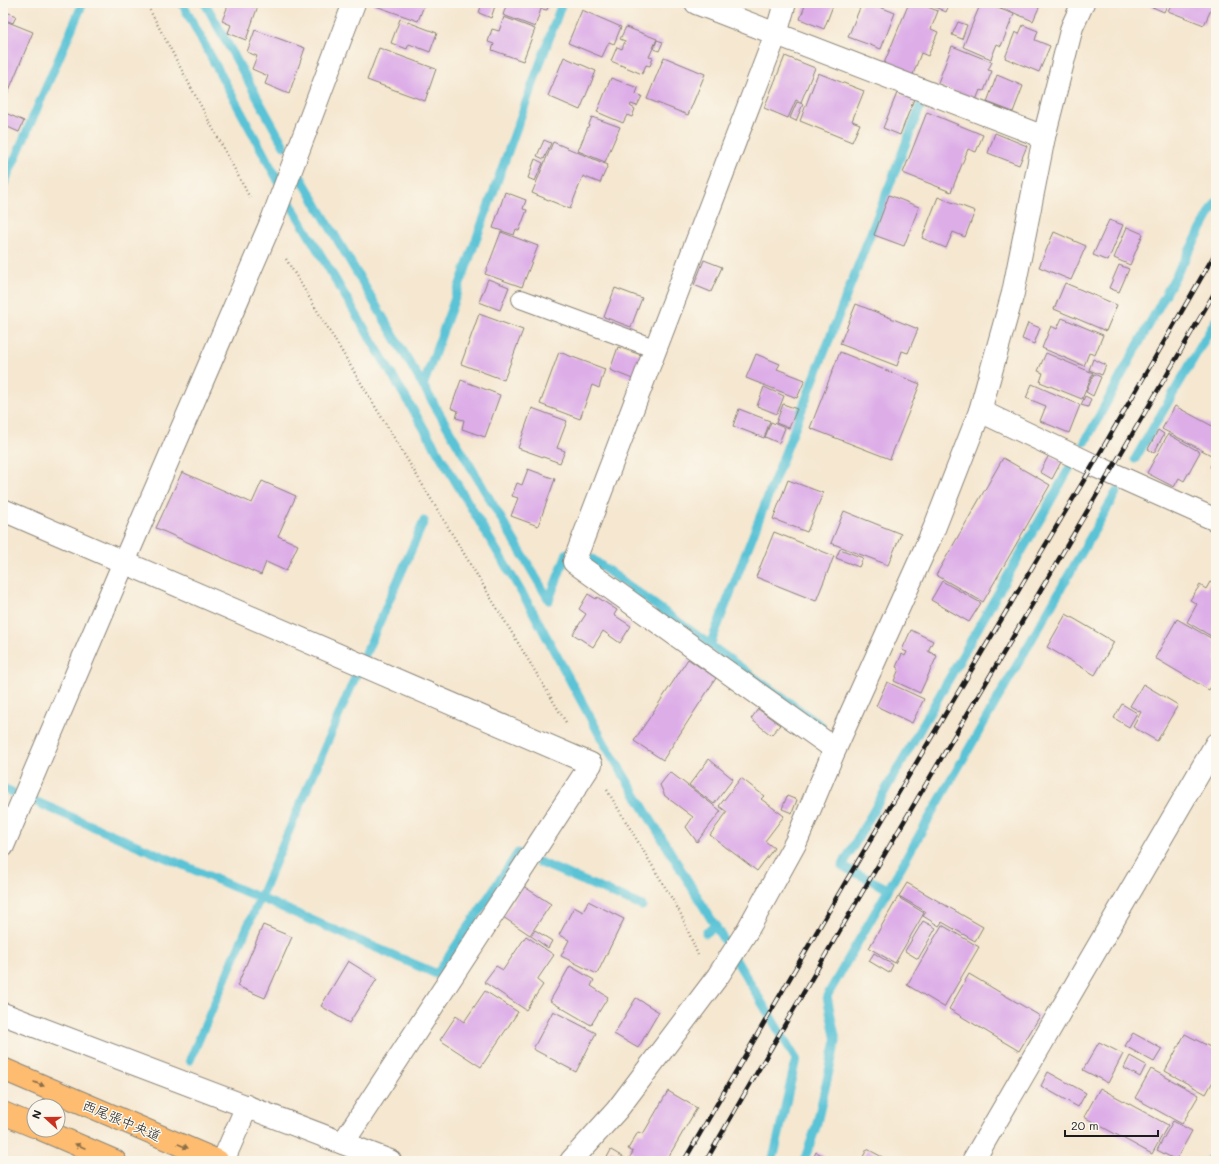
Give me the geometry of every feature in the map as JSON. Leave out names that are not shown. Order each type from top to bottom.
[{"type":"main road","name":"西尾張中央道","points":[[3,1069],[218,1161]]},
{"type":"main road","points":[[3,1113],[26,1123]]},
{"type":"main road","points":[[62,1138],[115,1161]]},
{"type":"street","points":[[3,846],[270,225],[354,3]]},
{"type":"street","points":[[696,3],[1044,137]]},
{"type":"street","points":[[785,3],[776,34],[574,562],[835,749]]},
{"type":"street","points":[[571,1161],[617,1110],[714,980],[747,931],[796,842],[835,749],[934,529],[980,411],[1013,293],[1044,137],[1072,28],[1083,3]]},
{"type":"street","points":[[980,411],[1093,465],[1216,520]]},
{"type":"street","points":[[3,510],[591,764],[343,1143]]},
{"type":"street","points":[[973,1161],[1216,744]]},
{"type":"street","points":[[3,1014],[390,1161]]},
{"type":"street","points":[[223,1161],[246,1106]]},
{"type":"lane","points":[[521,299],[656,349]]},
{"type":"path","points":[[146,3],[270,225],[680,912],[714,980]]},
{"type":"building","points":[[229,3],[259,3],[246,40],[228,33],[231,25],[222,21]]},
{"type":"building","points":[[374,3],[425,3],[418,21],[373,5]]},
{"type":"building","points":[[482,3],[496,3],[491,18],[479,13]]},
{"type":"building","points":[[507,3],[549,3],[547,10],[541,9],[535,27],[503,15]]},
{"type":"building","points":[[806,3],[834,3],[824,29],[800,19]]},
{"type":"building","points":[[862,3],[870,3],[895,13],[881,49],[848,37]]},
{"type":"building","points":[[909,3],[917,3],[938,11],[931,29],[938,32],[928,56],[921,53],[912,77],[883,66]]},
{"type":"building","points":[[926,3],[950,3],[946,12]]},
{"type":"building","points":[[991,3],[1041,3],[1033,21]]},
{"type":"building","points":[[1143,3],[1168,3],[1164,12]]},
{"type":"building","points":[[1172,3],[1214,3],[1204,25],[1168,11]]},
{"type":"building","points":[[986,4],[1014,14],[1001,46],[997,44],[991,59],[963,47],[980,5],[985,7]]},
{"type":"building","points":[[582,10],[621,27],[614,44],[609,42],[602,57],[568,43]]},
{"type":"building","points":[[4,11],[16,16],[13,23],[3,19]]},
{"type":"building","points":[[504,17],[535,29],[523,61],[492,50],[494,44],[488,42],[492,29],[499,31]]},
{"type":"building","points":[[400,19],[437,33],[430,52],[409,44],[407,49],[391,43]]},
{"type":"building","points":[[3,20],[33,32],[5,100],[3,99]]},
{"type":"building","points":[[958,22],[967,25],[962,39],[952,35]]},
{"type":"building","points":[[1023,25],[1038,31],[1035,40],[1050,46],[1039,72],[1005,58],[1015,32],[1019,34]]},
{"type":"building","points":[[626,27],[657,39],[649,57],[653,58],[650,66],[646,65],[642,74],[611,61],[617,47],[622,49],[625,41],[620,39]]},
{"type":"building","points":[[255,30],[305,48],[289,94],[265,84],[268,76],[252,69],[257,56],[247,52]]},
{"type":"building","points":[[657,40],[663,42],[659,51],[654,49]]},
{"type":"building","points":[[952,46],[992,62],[988,70],[992,71],[984,91],[980,90],[976,100],[937,85]]},
{"type":"building","points":[[379,48],[436,69],[425,101],[367,80]]},
{"type":"building","points":[[785,56],[815,68],[801,102],[796,100],[788,118],[764,108]]},
{"type":"building","points":[[564,57],[596,71],[580,110],[548,96]]},
{"type":"building","points":[[664,57],[705,74],[688,115],[647,99]]},
{"type":"building","points":[[818,73],[864,91],[852,121],[860,124],[852,142],[800,121]]},
{"type":"building","points":[[997,75],[1023,86],[1013,112],[987,102]]},
{"type":"building","points":[[611,78],[638,88],[636,94],[642,96],[637,106],[631,104],[630,106],[635,109],[632,117],[627,115],[623,123],[597,112]]},
{"type":"building","points":[[897,93],[914,99],[900,135],[883,128]]},
{"type":"building","points":[[797,102],[803,104],[796,121],[790,118]]},
{"type":"building","points":[[3,112],[24,121],[19,132],[3,125]]},
{"type":"building","points":[[927,112],[983,135],[976,152],[968,149],[951,192],[903,173]]},
{"type":"building","points":[[592,117],[620,127],[605,162],[578,151]]},
{"type":"building","points":[[995,133],[1027,146],[1019,165],[988,153]]},
{"type":"building","points":[[544,140],[551,143],[544,159],[537,156]]},
{"type":"building","points":[[553,142],[608,165],[600,183],[583,176],[570,209],[532,193]]},
{"type":"building","points":[[535,159],[543,163],[535,181],[528,178]]},
{"type":"building","points":[[505,192],[526,200],[523,209],[527,210],[519,231],[516,229],[514,235],[493,228]]},
{"type":"building","points":[[889,195],[919,207],[904,246],[874,235]]},
{"type":"building","points":[[938,197],[975,211],[965,237],[953,232],[946,248],[922,238]]},
{"type":"building","points":[[1109,220],[1123,225],[1108,261],[1093,255]]},
{"type":"building","points":[[1127,227],[1143,234],[1130,265],[1114,258]]},
{"type":"building","points":[[501,232],[538,246],[522,287],[485,274]]},
{"type":"building","points":[[1054,232],[1086,246],[1071,280],[1039,267]]},
{"type":"building","points":[[704,260],[722,267],[711,292],[694,285]]},
{"type":"building","points":[[1119,265],[1129,269],[1119,292],[1109,288]]},
{"type":"building","points":[[488,279],[509,287],[500,310],[479,302]]},
{"type":"building","points":[[1065,283],[1117,305],[1106,331],[1054,309]]},
{"type":"building","points":[[615,288],[642,298],[631,327],[604,317]]},
{"type":"building","points":[[856,304],[918,329],[908,353],[902,351],[897,366],[840,344]]},
{"type":"building","points":[[479,314],[523,330],[504,380],[461,364]]},
{"type":"building","points":[[1062,318],[1103,335],[1095,355],[1089,353],[1084,366],[1042,348],[1051,326],[1057,329]]},
{"type":"building","points":[[1028,323],[1040,328],[1034,344],[1022,339]]},
{"type":"building","points":[[618,347],[644,356],[635,380],[610,370]]},
{"type":"building","points":[[559,352],[605,369],[599,388],[592,385],[580,419],[540,404]]},
{"type":"building","points":[[840,352],[920,384],[890,459],[810,428]]},
{"type":"building","points":[[1046,353],[1093,373],[1082,399],[1040,382],[1043,373],[1038,371]]},
{"type":"building","points":[[756,354],[780,364],[777,369],[805,380],[797,398],[746,378]]},
{"type":"building","points":[[1093,359],[1106,365],[1102,375],[1089,370]]},
{"type":"building","points":[[1094,374],[1101,377],[1093,396],[1086,392]]},
{"type":"building","points":[[461,380],[500,395],[485,437],[462,429],[464,420],[456,418],[458,411],[451,408]]},
{"type":"building","points":[[1032,384],[1080,405],[1069,433],[1040,421],[1046,406],[1026,398]]},
{"type":"building","points":[[764,387],[784,396],[777,414],[757,406]]},
{"type":"building","points":[[1085,396],[1091,399],[1088,407],[1081,405]]},
{"type":"building","points":[[783,404],[797,409],[789,428],[776,423]]},
{"type":"building","points":[[1175,406],[1216,428],[1216,447],[1211,455],[1162,429]]},
{"type":"building","points":[[532,408],[567,421],[557,448],[565,451],[560,463],[518,448]]},
{"type":"building","points":[[739,409],[770,421],[764,438],[733,426]]},
{"type":"building","points":[[771,422],[785,428],[779,443],[765,437]]},
{"type":"building","points":[[1158,430],[1164,434],[1154,453],[1148,449]]},
{"type":"building","points":[[1168,434],[1200,452],[1184,481],[1179,478],[1174,487],[1147,473]]},
{"type":"building","points":[[1049,455],[1061,462],[1052,479],[1040,472]]},
{"type":"building","points":[[1216,455],[1216,471],[1210,467]]},
{"type":"building","points":[[1003,458],[1050,485],[983,602],[936,575]]},
{"type":"building","points":[[528,469],[555,479],[538,526],[511,516],[518,498],[512,496],[517,483],[522,485]]},
{"type":"building","points":[[182,472],[252,503],[262,481],[296,496],[278,536],[298,545],[286,571],[266,562],[261,575],[156,528]]},
{"type":"building","points":[[788,480],[823,493],[807,532],[773,519]]},
{"type":"building","points":[[844,511],[901,534],[888,565],[831,543]]},
{"type":"building","points":[[774,532],[834,556],[816,601],[756,577]]},
{"type":"building","points":[[840,549],[863,558],[859,567],[836,558]]},
{"type":"building","points":[[942,581],[981,603],[969,622],[931,600]]},
{"type":"building","points":[[1210,582],[1216,585],[1216,639],[1187,622],[1197,604],[1190,600],[1200,585],[1206,589]]},
{"type":"building","points":[[588,594],[596,599],[597,597],[617,610],[614,615],[631,626],[620,643],[603,631],[593,647],[573,634],[586,614],[579,609]]},
{"type":"building","points":[[1066,614],[1114,642],[1095,675],[1047,647]]},
{"type":"building","points":[[1177,619],[1216,641],[1216,678],[1209,690],[1155,658]]},
{"type":"building","points":[[911,630],[933,641],[928,651],[937,656],[920,693],[894,681],[899,669],[896,667],[902,654],[905,656],[907,652],[902,650]]},
{"type":"building","points":[[688,659],[716,678],[663,760],[634,741]]},
{"type":"building","points":[[887,682],[924,699],[912,723],[876,706]]},
{"type":"building","points":[[1143,684],[1178,705],[1157,741],[1133,727],[1141,712],[1130,706]]},
{"type":"building","points":[[1122,704],[1137,713],[1129,727],[1114,718]]},
{"type":"building","points":[[758,709],[780,725],[771,735],[751,719]]},
{"type":"building","points":[[709,759],[733,779],[714,804],[689,785]]},
{"type":"building","points":[[670,772],[721,811],[697,842],[686,827],[693,817],[665,796],[660,785]]},
{"type":"building","points":[[741,778],[764,796],[761,799],[784,816],[765,841],[774,848],[757,871],[710,835],[727,812],[719,806]]},
{"type":"building","points":[[787,796],[797,800],[792,813],[782,809]]},
{"type":"building","points":[[907,883],[983,927],[975,941],[942,922],[939,926],[923,916],[926,912],[899,896]]},
{"type":"building","points":[[523,886],[551,904],[530,935],[503,917]]},
{"type":"building","points":[[898,897],[924,913],[895,963],[869,948]]},
{"type":"building","points":[[588,901],[624,919],[597,974],[561,956],[569,940],[559,935],[574,907],[583,912]]},
{"type":"building","points":[[923,921],[936,928],[918,959],[905,951]]},
{"type":"building","points":[[263,925],[292,937],[265,998],[237,986]]},
{"type":"building","points":[[942,925],[979,947],[944,1007],[907,985]]},
{"type":"building","points":[[535,930],[552,941],[548,948],[531,936]]},
{"type":"building","points":[[526,936],[554,955],[537,980],[543,985],[526,1010],[484,982],[496,966],[503,970]]},
{"type":"building","points":[[874,953],[893,965],[889,973],[869,961]]},
{"type":"building","points":[[348,961],[377,979],[349,1023],[321,1006]]},
{"type":"building","points":[[570,966],[594,980],[591,986],[608,997],[591,1025],[550,1001]]},
{"type":"building","points":[[969,974],[1040,1016],[1019,1051],[949,1009]]},
{"type":"building","points":[[485,991],[518,1012],[481,1067],[440,1040],[456,1016],[464,1022]]},
{"type":"building","points":[[636,998],[659,1012],[638,1048],[614,1034]]},
{"type":"building","points":[[553,1011],[596,1033],[576,1072],[533,1049]]},
{"type":"building","points":[[1133,1033],[1162,1049],[1154,1062],[1125,1046]]},
{"type":"building","points":[[1185,1034],[1216,1050],[1216,1076],[1206,1094],[1165,1071]]},
{"type":"building","points":[[1099,1042],[1123,1054],[1108,1083],[1083,1070]]},
{"type":"building","points":[[1130,1056],[1146,1065],[1140,1077],[1124,1068]]},
{"type":"building","points":[[1151,1069],[1199,1095],[1182,1124],[1135,1098]]},
{"type":"building","points":[[1048,1072],[1086,1093],[1078,1107],[1041,1086]]},
{"type":"building","points":[[1100,1088],[1168,1125],[1152,1154],[1084,1117]]},
{"type":"building","points":[[668,1091],[697,1108],[666,1161],[605,1161],[611,1150],[628,1160],[633,1152],[628,1149],[638,1132],[643,1134]]},
{"type":"building","points":[[1173,1121],[1192,1131],[1176,1160],[1157,1150]]},
{"type":"building","points":[[867,1149],[890,1161],[861,1161]]},
{"type":"building","points":[[816,1152],[824,1156],[822,1161],[812,1161]]},
{"type":"waterway","points":[[3,186],[83,3]]},
{"type":"waterway","points":[[182,3],[294,210],[532,610],[603,741],[796,1059],[772,1161]]},
{"type":"waterway","points":[[205,3],[284,146]]},
{"type":"waterway","points":[[423,386],[562,3]]},
{"type":"waterway","points":[[710,645],[922,102]]},
{"type":"waterway","points":[[300,176],[549,600]]},
{"type":"waterway","points":[[1085,442],[1216,202]]},
{"type":"waterway","points":[[1135,459],[1216,320]]},
{"type":"waterway","points":[[888,889],[842,866],[1070,467]]},
{"type":"waterway","points":[[804,1161],[816,1127],[836,1041],[827,996],[1117,491]]},
{"type":"waterway","points":[[365,655],[424,521]]},
{"type":"waterway","points":[[549,600],[567,553]]},
{"type":"waterway","points":[[592,559],[821,726]]},
{"type":"waterway","points":[[190,1060],[357,673]]},
{"type":"waterway","points":[[3,788],[12,792]]},
{"type":"waterway","points":[[34,801],[437,974],[518,853]]},
{"type":"waterway","points":[[539,862],[642,906]]},
{"type":"waterway","points":[[706,933],[716,925]]},
{"type":"waterway","points":[[1209,1161],[1216,1149]]},
{"type":"railway","points":[[684,1161],[845,883],[1093,465],[1216,252]]},
{"type":"railway","points":[[706,1161],[1216,290]]}]
